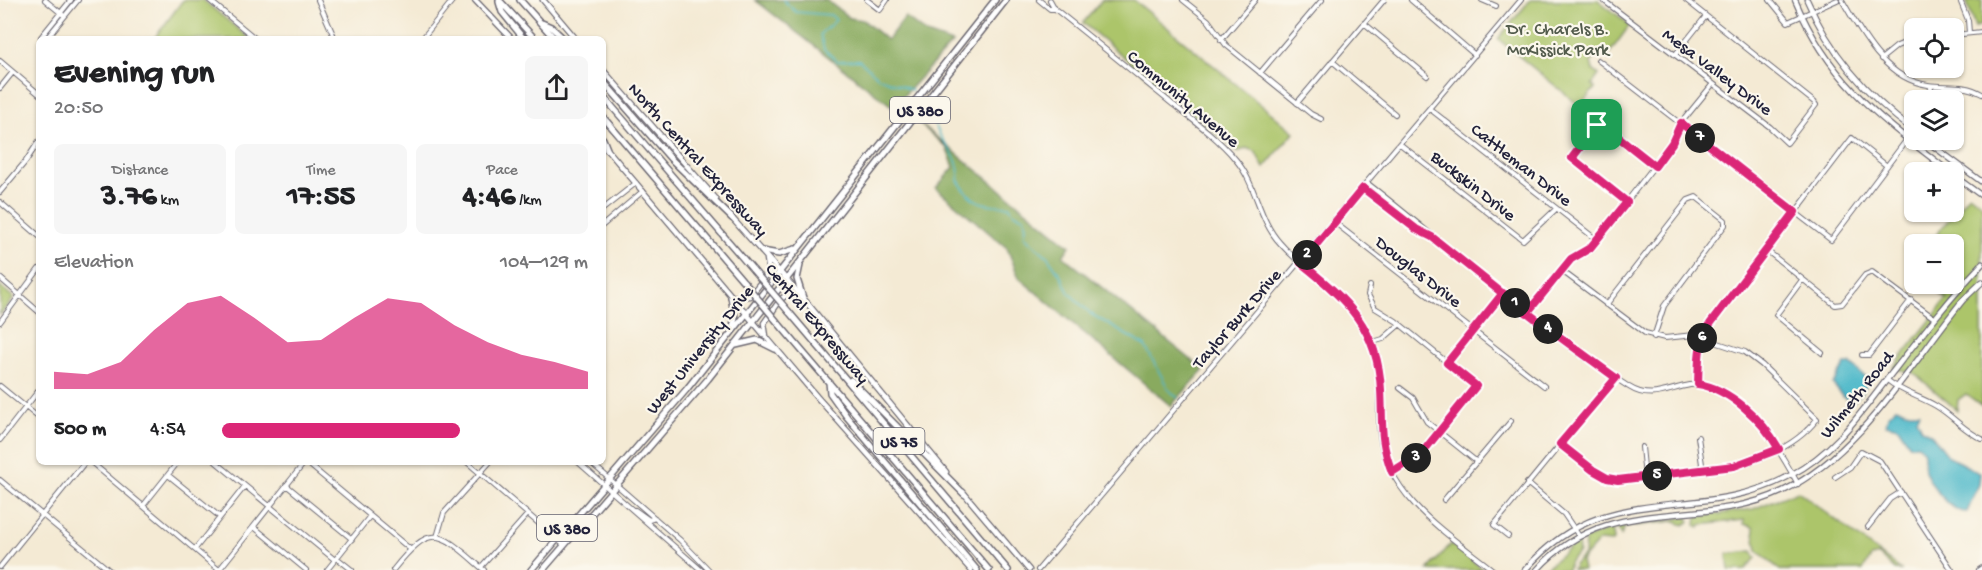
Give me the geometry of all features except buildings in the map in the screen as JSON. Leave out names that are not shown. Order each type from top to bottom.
[{"type":"highway","points":[[499,0],[502,12],[522,36]]},
{"type":"highway","points":[[499,0],[532,36]]},
{"type":"highway","points":[[520,0],[553,36]]},
{"type":"highway","name":"West University Drive","points":[[531,570],[731,334],[995,0]]},
{"type":"highway","name":"West University Drive","points":[[543,570],[735,346],[1006,0]]},
{"type":"highway","points":[[541,22],[561,36]]},
{"type":"highway","points":[[606,84],[671,159],[732,218]]},
{"type":"highway","name":"Central Expressway","points":[[606,99],[1008,570]]},
{"type":"highway","name":"Central Expressway","points":[[606,121],[989,570]]},
{"type":"highway","points":[[836,202],[843,208]]},
{"type":"highway","points":[[762,251],[779,254],[799,247]]},
{"type":"highway","points":[[801,261],[797,279],[803,298]]},
{"type":"highway","points":[[731,297],[735,320],[731,334]]},
{"type":"highway","points":[[735,346],[758,340],[775,349]]},
{"type":"highway","points":[[823,352],[964,494]]},
{"type":"highway","points":[[829,382],[830,393],[847,417],[976,570]]},
{"type":"main road","points":[[476,0],[509,36]]},
{"type":"main road","points":[[543,0],[573,36]]},
{"type":"main road","points":[[1795,0],[1823,53],[1845,84],[1904,138]]},
{"type":"main road","points":[[1806,0],[1831,46],[1860,84],[1904,122]]},
{"type":"main road","name":"North Central Expressway","points":[[606,73],[787,279],[1029,570]]},
{"type":"main road","points":[[606,148],[768,341],[971,570]]},
{"type":"main road","points":[[1919,150],[1935,162]]},
{"type":"main road","points":[[1939,150],[1982,182]]},
{"type":"main road","points":[[1964,175],[1967,171]]},
{"type":"main road","points":[[1964,183],[1982,196]]},
{"type":"main road","points":[[731,297],[748,297],[767,274],[770,266],[762,251]]},
{"type":"main road","name":"Wilmeth Road","points":[[1525,570],[1549,545],[1574,528],[1623,509],[1745,493],[1793,475],[1838,440],[1934,318],[1982,264]]},
{"type":"main road","name":"Wilmeth Road","points":[[1537,570],[1557,551],[1579,536],[1622,520],[1749,503],[1798,484],[1826,465],[1846,447],[1963,300],[1982,282]]},
{"type":"main road","points":[[768,341],[763,325],[776,305],[788,294],[803,298]]},
{"type":"main road","points":[[1691,501],[1692,511]]},
{"type":"street","points":[[45,0],[63,15]]},
{"type":"street","points":[[63,15],[71,0]]},
{"type":"street","points":[[47,36],[78,0]]},
{"type":"street","points":[[209,0],[252,36]]},
{"type":"street","points":[[318,0],[334,36]]},
{"type":"street","points":[[424,36],[453,0]]},
{"type":"street","points":[[867,0],[880,10],[887,0]]},
{"type":"street","name":"Community Avenue","points":[[1039,0],[1050,9],[1055,9]]},
{"type":"street","name":"Community Avenue","points":[[1050,0],[1055,9],[1231,154],[1247,176],[1268,229],[1301,263],[1347,303],[1373,342],[1380,380],[1380,435],[1392,472],[1410,499],[1427,518],[1493,570]]},
{"type":"street","points":[[1221,40],[1255,0]]},
{"type":"street","points":[[1260,73],[1322,0]]},
{"type":"street","points":[[1297,103],[1384,0]]},
{"type":"street","points":[[1411,0],[1475,55]]},
{"type":"street","points":[[1482,0],[1496,6]]},
{"type":"street","name":"Taylor Burk Drive","points":[[1038,570],[1301,263],[1521,0]]},
{"type":"street","name":"Mesa Valley Drive","points":[[1604,0],[1770,127],[1786,143],[1816,105],[1781,74],[1706,15]]},
{"type":"street","points":[[1675,55],[1706,15],[1686,0]]},
{"type":"street","points":[[1770,0],[1788,22],[1837,0]]},
{"type":"street","points":[[1842,0],[1881,59],[1904,78],[1931,86],[1964,86],[1982,94]]},
{"type":"street","points":[[1960,0],[1968,20],[1970,33]]},
{"type":"street","points":[[1185,1],[1208,20],[1221,40],[1297,103],[1321,119]]},
{"type":"street","points":[[1364,23],[1427,76]]},
{"type":"street","points":[[1964,33],[1982,32]]},
{"type":"street","points":[[1881,59],[1904,43]]},
{"type":"street","points":[[1598,60],[1831,240],[1904,143]]},
{"type":"street","points":[[1332,61],[1395,114]]},
{"type":"street","points":[[0,62],[36,91]]},
{"type":"street","points":[[0,88],[13,72]]},
{"type":"street","points":[[1527,313],[1571,259],[1590,248],[1597,240],[1672,143],[1681,123],[1712,84]]},
{"type":"street","points":[[1931,86],[1931,90]]},
{"type":"street","name":"Cattleman Drive","points":[[1430,109],[1597,240]]},
{"type":"street","points":[[1627,202],[1572,158],[1595,127],[1601,124],[1655,166]]},
{"type":"street","points":[[1698,384],[1702,337],[1852,138],[1887,166]]},
{"type":"street","name":"Buckskin Drive","points":[[1400,144],[1523,240],[1557,209]]},
{"type":"street","points":[[0,192],[26,162],[36,146]]},
{"type":"street","points":[[606,207],[636,183]]},
{"type":"street","points":[[1367,183],[1527,313],[1634,391],[1649,395],[1698,384],[1727,394],[1767,431],[1798,484]]},
{"type":"street","points":[[1363,188],[1416,229],[1432,237]]},
{"type":"street","points":[[606,222],[643,191]]},
{"type":"street","points":[[1606,305],[1690,198],[1696,197],[1726,223],[1664,306],[1654,337]]},
{"type":"street","points":[[0,202],[36,233]]},
{"type":"street","name":"Douglas Drive","points":[[1334,222],[1544,386]]},
{"type":"street","points":[[1766,250],[1838,306],[1868,272],[1872,272],[1934,318]]},
{"type":"street","points":[[1560,444],[1605,477],[1618,480],[1702,471],[1746,463],[1779,449],[1817,419],[1762,365],[1745,352],[1702,337],[1654,337],[1638,329],[1562,271]]},
{"type":"street","points":[[0,322],[36,273]]},
{"type":"street","points":[[0,278],[36,309]]},
{"type":"street","points":[[1802,280],[1776,315],[1822,353]]},
{"type":"street","points":[[1370,286],[1368,295],[1370,303],[1476,386],[1422,453],[1392,472]]},
{"type":"street","points":[[1447,363],[1503,293]]},
{"type":"street","points":[[1862,355],[1869,355],[1911,300]]},
{"type":"street","points":[[1373,342],[1383,339],[1400,325]]},
{"type":"street","points":[[1508,536],[1494,525],[1616,378]]},
{"type":"street","points":[[1887,380],[1936,406],[1972,435],[1982,439]]},
{"type":"street","points":[[0,386],[36,415]]},
{"type":"street","points":[[1400,388],[1413,398],[1427,422],[1477,462]]},
{"type":"street","points":[[0,440],[36,394]]},
{"type":"street","points":[[1444,500],[1511,421]]},
{"type":"street","points":[[1698,437],[1702,471]]},
{"type":"street","points":[[1642,447],[1645,477]]},
{"type":"street","points":[[1835,477],[1850,467],[1861,451],[1880,461],[1952,570]]},
{"type":"street","points":[[0,567],[83,465]]},
{"type":"street","points":[[95,465],[219,570],[303,465]]},
{"type":"street","points":[[143,506],[176,465]]},
{"type":"street","points":[[220,465],[352,570]]},
{"type":"street","points":[[309,465],[410,549]]},
{"type":"street","points":[[470,465],[564,545]]},
{"type":"street","points":[[437,537],[441,518],[487,465]]},
{"type":"street","points":[[581,465],[701,570]]},
{"type":"street","points":[[594,465],[655,518],[709,570]]},
{"type":"street","points":[[168,475],[220,517]]},
{"type":"street","points":[[0,480],[110,570]]},
{"type":"street","points":[[1527,483],[1564,513],[1579,536]]},
{"type":"street","points":[[286,485],[352,539]]},
{"type":"street","points":[[195,549],[245,486]]},
{"type":"street","points":[[1868,527],[1890,499],[1901,492]]},
{"type":"street","points":[[628,507],[649,520],[655,518]]},
{"type":"street","points":[[393,570],[410,549],[424,538],[437,537],[452,543],[482,569],[528,514]]},
{"type":"street","points":[[327,570],[370,516]]},
{"type":"street","points":[[254,527],[306,570]]},
{"type":"street","points":[[690,558],[694,554]]},
{"type":"green space","points":[[183,0],[203,0],[246,36],[156,36]]},
{"type":"green space","points":[[755,0],[826,0],[850,18],[863,20],[887,40],[905,17],[927,34],[952,43],[893,107]]},
{"type":"green space","points":[[1102,0],[1134,0],[1294,132],[1264,168],[1255,151],[1246,148],[1238,152],[1083,23]]},
{"type":"green space","name":"Dr. Charels B. McKissick Park","points":[[1530,0],[1598,0],[1630,25],[1606,58],[1597,56],[1591,62],[1593,70],[1599,75],[1592,85],[1595,88],[1580,106],[1498,39]]},
{"type":"green space","points":[[1966,0],[1982,0],[1982,25],[1975,27]]},
{"type":"green space","points":[[919,123],[1070,246],[1063,256],[1204,370],[1171,406],[1019,278],[1007,248],[936,188],[954,167],[946,147]]},
{"type":"green space","points":[[1969,194],[1982,204],[1982,406],[1966,394],[1958,400],[1957,410],[1914,373],[1893,368],[1947,299],[1940,294],[1964,294],[1964,234],[1937,234],[1947,222],[1964,222],[1964,200]]},
{"type":"green space","points":[[0,286],[14,298],[0,315]]},
{"type":"green space","points":[[1798,491],[1901,570],[1895,570],[1879,555],[1871,557],[1863,570],[1780,570],[1757,550],[1753,527],[1744,524],[1744,520],[1700,525],[1700,528],[1696,525],[1697,517],[1753,509]]},
{"type":"green space","points":[[1688,517],[1689,522],[1684,525],[1673,521],[1625,527],[1621,536],[1617,527]]},
{"type":"green space","points":[[1612,528],[1614,539],[1612,542],[1599,541],[1581,561],[1583,570],[1572,570],[1584,555],[1585,539]]},
{"type":"green space","points":[[1451,544],[1484,570],[1428,570]]},
{"type":"green space","points":[[1574,544],[1578,544],[1579,552],[1570,561],[1567,570],[1543,570]]},
{"type":"green space","points":[[1752,551],[1756,558],[1745,570],[1729,570],[1727,554]]},
{"type":"water","points":[[1845,364],[1851,364],[1868,380],[1864,390],[1853,402],[1843,397],[1833,384]]},
{"type":"water","points":[[1896,407],[1909,412],[1920,412],[1917,419],[1922,429],[1932,435],[1949,457],[1980,473],[1979,484],[1967,512],[1949,504],[1932,484],[1925,470],[1923,450],[1918,445],[1910,445],[1898,427],[1886,424],[1888,416]]},
{"type":"waterway","points":[[783,0],[796,12],[831,15],[836,20],[820,34],[824,49],[837,61],[859,60],[880,78],[912,90]]},
{"type":"waterway","points":[[928,109],[939,134],[958,165],[958,180],[968,194],[985,204],[1009,206],[1014,213],[1024,217],[1026,227],[1024,236],[1047,256],[1061,276],[1069,293],[1091,314],[1145,346],[1169,390],[1178,398]]},
{"type":"route","points":[[1597,125],[1572,158],[1627,202],[1590,248],[1571,259],[1527,313],[1482,275],[1432,237],[1416,229],[1363,188],[1301,263],[1336,291],[1347,303],[1373,342],[1379,368],[1381,392],[1380,435],[1392,472],[1409,463],[1430,445],[1476,386],[1447,363],[1503,293],[1527,313],[1548,329],[1616,378],[1560,444],[1605,477],[1625,480],[1718,469],[1754,460],[1779,449],[1767,431],[1727,394],[1713,387],[1698,384],[1700,350],[1704,333],[1710,324],[1795,212],[1681,123],[1672,143],[1655,166],[1607,128],[1601,124],[1597,125]]}]
